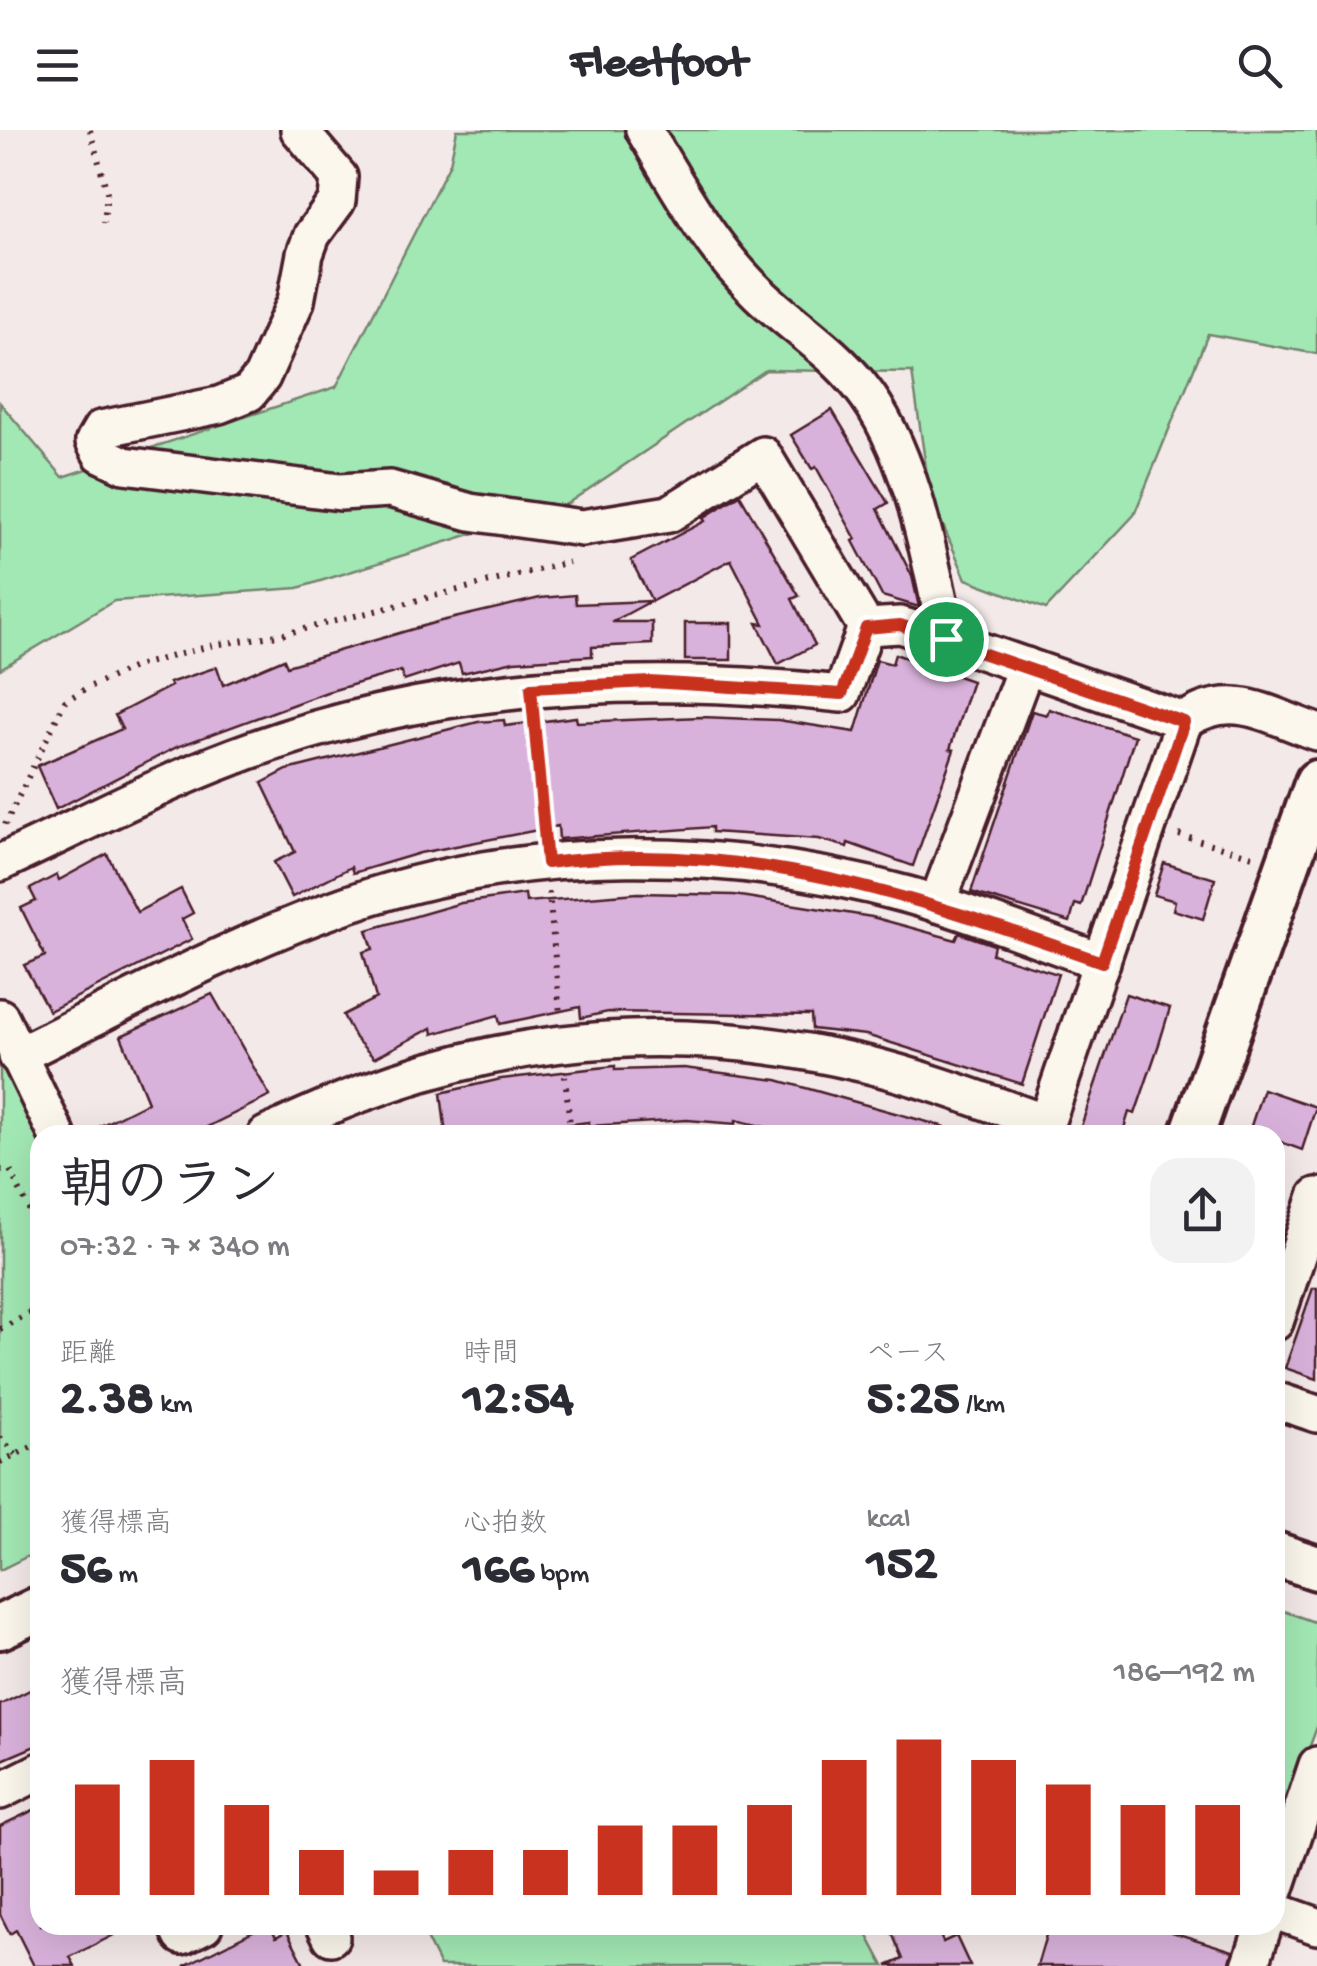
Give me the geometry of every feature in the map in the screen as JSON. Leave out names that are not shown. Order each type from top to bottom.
[{"type":"street","points":[[299,130],[339,178],[337,201],[312,235],[296,301],[262,378],[249,393],[218,405],[101,429],[94,440],[101,454],[124,465],[340,492],[390,489],[470,512],[582,528],[669,514],[763,454],[866,628]]},
{"type":"street","points":[[644,130],[705,235],[758,293],[826,350],[862,388],[886,429],[909,486],[946,639]]},
{"type":"street","points":[[866,628],[900,625],[1184,722]]},
{"type":"street","points":[[2,846],[304,732],[370,714],[531,688],[650,682],[842,694],[866,628]]},
{"type":"street","points":[[937,904],[1026,666]]},
{"type":"street","points":[[1045,1125],[1184,722],[1208,706],[1232,703],[1317,732]]},
{"type":"street","points":[[1195,1125],[1317,782]]},
{"type":"street","points":[[18,1056],[220,956],[349,904],[455,876],[547,863],[658,858],[750,864],[825,876],[937,904],[1102,962]]},
{"type":"street","points":[[0,1016],[52,1125]]},
{"type":"street","points":[[289,1125],[410,1073],[562,1043],[726,1040],[866,1064],[1033,1125]]},
{"type":"street","points":[[1285,1295],[1314,1218]]},
{"type":"street","points":[[1285,1403],[1317,1414]]},
{"type":"street","points":[[1285,1557],[1317,1568]]},
{"type":"street","points":[[0,1628],[30,1613]]},
{"type":"street","points":[[1285,1861],[1317,1766]]},
{"type":"street","points":[[0,1791],[30,1776]]},
{"type":"street","points":[[1285,1914],[1317,1926]]},
{"type":"street","points":[[1250,1966],[1261,1935]]},
{"type":"path","points":[[90,130],[104,173],[104,224]]},
{"type":"path","points":[[2,846],[65,701],[87,688],[136,666],[214,645],[284,634],[416,604],[574,561]]},
{"type":"path","points":[[531,688],[569,1125]]},
{"type":"path","points":[[1148,826],[1286,866]]},
{"type":"path","points":[[0,1170],[10,1170],[30,1211]]},
{"type":"path","points":[[0,1328],[30,1314]]},
{"type":"path","points":[[0,1437],[16,1455]]},
{"type":"path","points":[[0,1462],[30,1449]]},
{"type":"green space","points":[[457,130],[1317,130],[1317,354],[1208,334],[1134,515],[1046,609],[966,579],[930,495],[912,372],[766,370],[565,505],[298,588],[114,601],[0,669],[0,403],[63,477],[336,387],[450,163]]},
{"type":"green space","points":[[0,1060],[32,1125],[30,1555],[0,1570]]},
{"type":"green space","points":[[1285,1612],[1317,1623],[1317,1727],[1285,1813]]},
{"type":"green space","points":[[424,1935],[867,1935],[884,1966],[440,1966]]},
{"type":"building","points":[[832,410],[888,503],[878,509],[912,576],[919,607],[882,596],[816,467],[812,469],[791,435]]},
{"type":"building","points":[[740,495],[799,596],[792,599],[815,645],[778,664],[757,623],[764,624],[731,560],[652,601],[631,560],[705,521],[703,518]]},
{"type":"building","points":[[575,595],[576,604],[651,601],[612,622],[652,622],[652,644],[592,647],[592,656],[514,661],[462,673],[459,663],[404,681],[401,671],[327,692],[177,747],[56,809],[37,766],[122,729],[115,715],[171,686],[169,683],[217,667],[223,685],[284,659],[287,666],[437,622],[540,598]]},
{"type":"building","points":[[685,623],[731,623],[731,660],[685,660]]},
{"type":"building","points":[[895,654],[972,681],[950,749],[954,750],[913,866],[848,843],[847,847],[819,839],[712,832],[712,827],[559,839],[558,826],[420,853],[353,873],[351,867],[292,897],[274,862],[295,852],[262,783],[287,770],[478,722],[504,720],[505,726],[576,717],[577,722],[702,717],[778,720],[855,732],[877,660],[892,664]]},
{"type":"building","points":[[1049,709],[1135,736],[1081,906],[1075,904],[1070,922],[971,892],[1032,711],[1047,715]]},
{"type":"building","points":[[107,854],[137,912],[181,889],[193,913],[182,919],[192,939],[49,1011],[24,965],[45,956],[21,908],[36,901],[30,889],[57,875],[59,880]]},
{"type":"building","points":[[1164,863],[1215,879],[1203,919],[1173,910],[1175,901],[1154,895]]},
{"type":"building","points":[[638,893],[734,895],[872,917],[956,940],[959,933],[994,945],[992,954],[1058,974],[1022,1084],[866,1035],[812,1029],[811,1015],[608,1012],[581,1018],[580,1007],[500,1024],[498,1015],[433,1034],[432,1028],[374,1058],[355,1038],[343,1015],[376,998],[363,952],[373,949],[367,930],[461,903],[525,894],[526,902]]},
{"type":"building","points":[[212,994],[270,1096],[211,1125],[102,1125],[148,1102],[121,1036]]},
{"type":"building","points":[[1126,994],[1170,1008],[1135,1114],[1129,1112],[1125,1125],[1081,1125]]},
{"type":"building","points":[[615,1066],[615,1070],[684,1068],[777,1080],[938,1125],[757,1125],[736,1120],[736,1124],[687,1120],[605,1125],[445,1125],[441,1093],[501,1079]]},
{"type":"building","points":[[1263,1089],[1316,1107],[1302,1150],[1285,1144],[1285,1125],[1251,1125]]},
{"type":"building","points":[[1313,1288],[1317,1288],[1317,1379],[1285,1368]]},
{"type":"building","points":[[30,1690],[30,1748],[0,1761],[0,1705]]},
{"type":"building","points":[[30,1812],[30,1935],[114,1935],[70,1957],[75,1966],[34,1966],[16,1930],[10,1934],[0,1914],[0,1826]]},
{"type":"building","points":[[245,1935],[289,1935],[305,1966],[184,1966]]},
{"type":"building","points":[[893,1935],[940,1935],[943,1942],[956,1936],[970,1966],[887,1966],[903,1959]]},
{"type":"building","points":[[1046,1935],[1182,1935],[1233,1951],[1229,1966],[1037,1966]]},
{"type":"route","points":[[900,625],[946,639],[1184,722],[1102,962],[908,895],[825,876],[750,864],[658,858],[581,858],[547,863],[531,688],[650,682],[842,694],[866,628],[900,625]]}]
